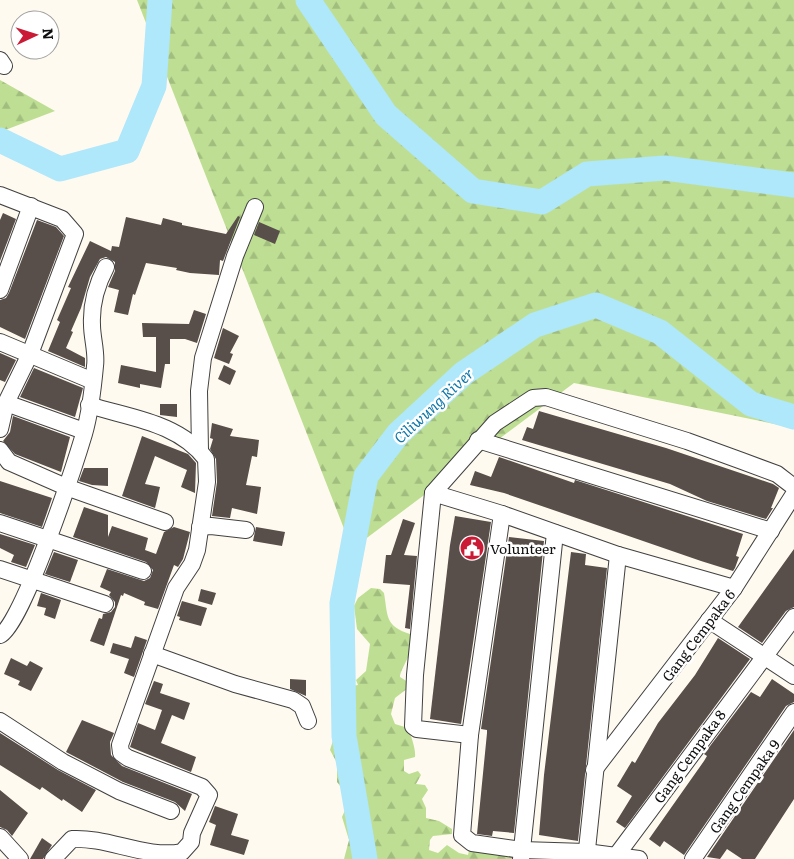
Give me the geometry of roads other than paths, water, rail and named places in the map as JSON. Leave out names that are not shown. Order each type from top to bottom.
[{"type":"street","points":[[0,196],[62,219],[75,234],[30,354],[6,403],[0,429]]},
{"type":"street","points":[[0,290],[31,206]]},
{"type":"street","points":[[200,451],[199,391],[203,358],[235,256],[255,207]]},
{"type":"street","points":[[0,635],[10,626],[31,580],[48,538],[84,431],[96,365],[92,323],[93,309],[98,282],[106,267]]},
{"type":"street","points":[[0,342],[93,381]]},
{"type":"street","points":[[470,734],[417,729],[413,726],[415,675],[433,493],[495,423],[533,398],[546,397],[742,460],[777,474],[794,488]]},
{"type":"street","points":[[6,403],[84,431]]},
{"type":"street","points":[[53,859],[72,839],[84,838],[161,855],[182,852],[190,842],[207,802],[207,791],[147,767],[121,753],[120,745],[176,588],[192,564],[200,528],[208,468],[206,459],[200,451],[157,423],[89,405]]},
{"type":"street","points":[[478,440],[771,531]]},
{"type":"street","points":[[4,456],[66,487],[165,522]]},
{"type":"street","points":[[433,493],[502,514],[618,555],[734,588]]},
{"type":"street","name":"Gang Cempaka 6","points":[[594,770],[734,588],[794,494]]},
{"type":"street","points":[[502,514],[470,734],[462,835],[472,844],[521,854],[616,856],[639,859]]},
{"type":"street","points":[[0,523],[143,571]]},
{"type":"street","points":[[200,528],[211,526],[246,530]]},
{"type":"street","points":[[521,854],[555,533]]},
{"type":"street","points":[[586,855],[618,555]]},
{"type":"street","points":[[0,570],[105,604]]},
{"type":"street","name":"Gang Cempaka 8","points":[[616,856],[763,656],[794,617]]},
{"type":"street","points":[[709,620],[794,676]]},
{"type":"street","points":[[152,654],[236,684],[293,700],[302,706],[308,721]]},
{"type":"street","name":"Gang Cempaka 9","points":[[693,859],[794,712]]},
{"type":"street","points":[[0,721],[63,762],[119,791],[171,811]]},
{"type":"street","points":[[2,844],[20,859]]},
{"type":"waterway","name":"Ciliwung River","points":[[0,140],[60,169],[127,151],[154,86],[160,0]]},
{"type":"waterway","name":"Ciliwung River","points":[[308,0],[386,115],[473,191],[542,202],[587,174],[665,168],[794,185]]},
{"type":"waterway","name":"Ciliwung River","points":[[365,859],[344,736],[342,603],[366,476],[398,434],[464,373],[535,325],[596,305],[660,332],[751,404],[794,417]]},
{"type":"place","name":"Volunteer","points":[[472,548]]}]
